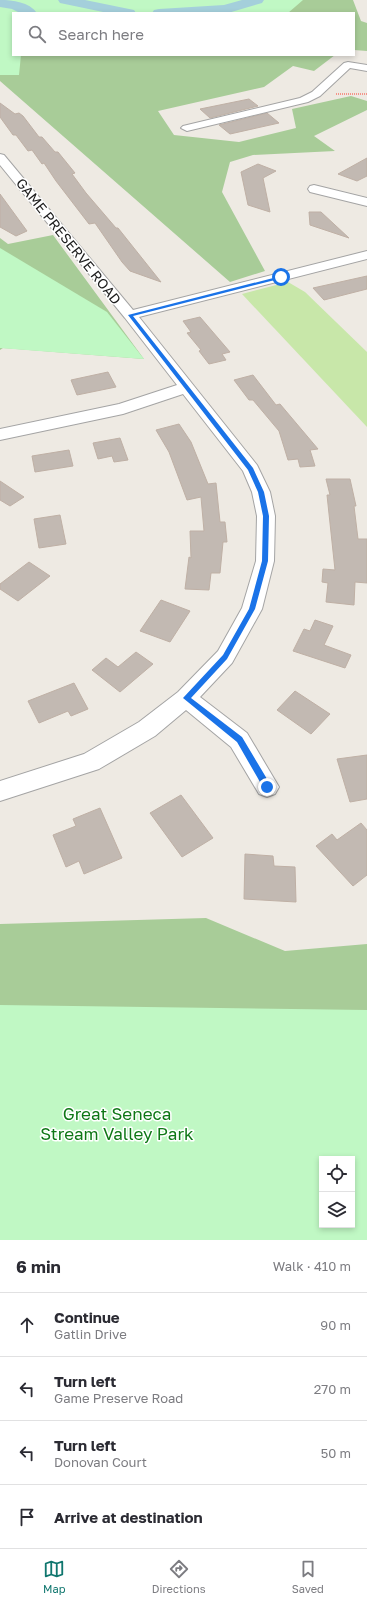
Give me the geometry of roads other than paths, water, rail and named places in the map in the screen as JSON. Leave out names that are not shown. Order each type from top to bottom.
[{"type":"street","points":[[187,128],[304,100],[318,92],[348,65],[367,68]]},
{"type":"street","name":"GAME PRESERVE ROAD","points":[[0,157],[130,315],[251,469],[261,492],[266,516],[265,561],[252,609],[225,657],[186,698],[147,729],[91,762],[0,791]]},
{"type":"street","points":[[314,189],[367,202]]},
{"type":"street","points":[[130,315],[367,256]]},
{"type":"street","points":[[0,435],[13,430],[102,414],[168,395],[186,387]]},
{"type":"street","points":[[186,698],[239,740],[267,787]]},
{"type":"waterway","points":[[65,0],[124,12]]},
{"type":"waterway","points":[[225,9],[257,0]]},
{"type":"waterway","points":[[0,3],[16,5],[28,12]]},
{"type":"waterway","points":[[176,12],[225,9]]},
{"type":"waterway","points":[[220,12],[225,9]]},
{"type":"park label","name":"Great Seneca Stream Valley Park","points":[[117,1123]]}]
